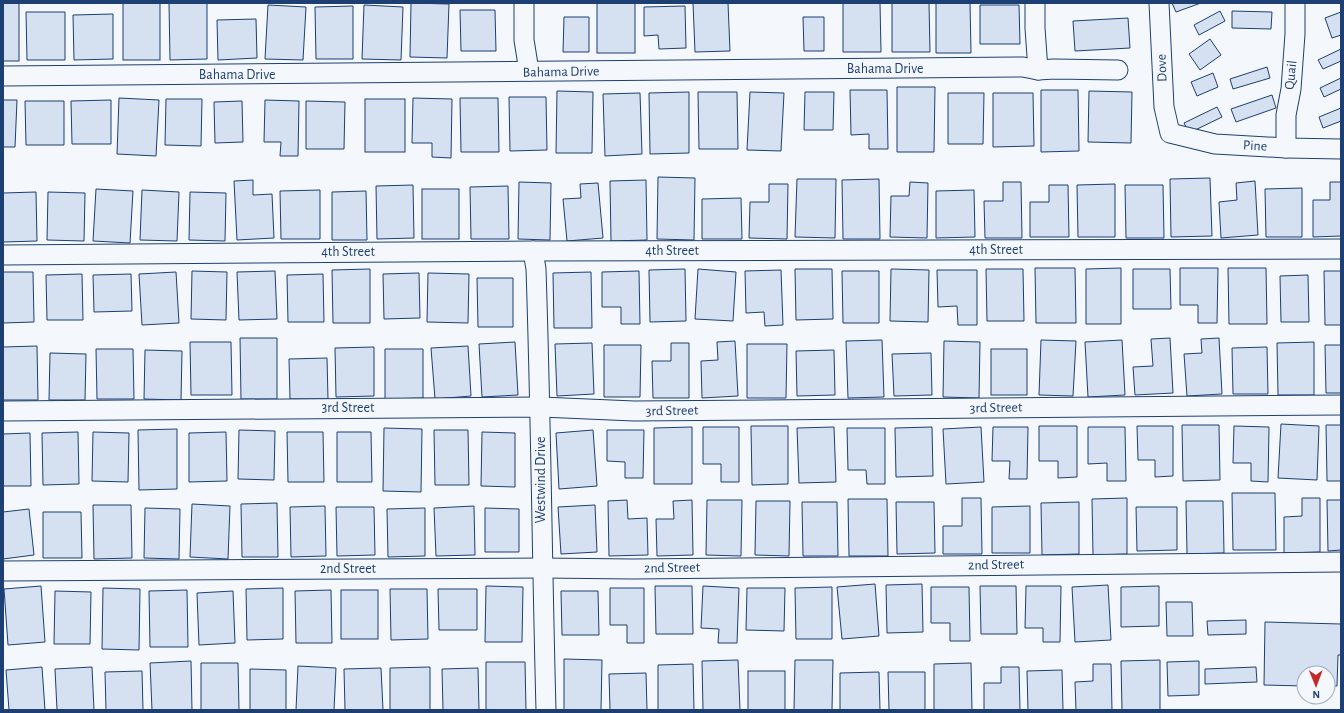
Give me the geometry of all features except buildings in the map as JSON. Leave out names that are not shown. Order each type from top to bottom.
[{"type":"street","points":[[524,3],[524,40],[529,71]]},
{"type":"street","points":[[1035,3],[1038,70]]},
{"type":"street","name":"Dove","points":[[1160,3],[1164,107],[1170,133]]},
{"type":"street","name":"Quail","points":[[1286,148],[1286,115],[1291,89],[1295,34],[1295,3]]},
{"type":"street","name":"Bahama Drive","points":[[3,76],[1015,68],[1038,70],[1118,70]]},
{"type":"street","name":"Pine","points":[[1170,133],[1216,144],[1341,149]]},
{"type":"street","name":"4th Street","points":[[3,255],[533,251],[1341,249]]},
{"type":"street","name":"Westwind Drive","points":[[533,251],[536,269],[540,406],[546,710]]},
{"type":"street","name":"3rd Street","points":[[3,411],[540,406],[634,411],[1341,405]]},
{"type":"street","name":"2nd Street","points":[[3,571],[649,568],[1341,562]]}]
